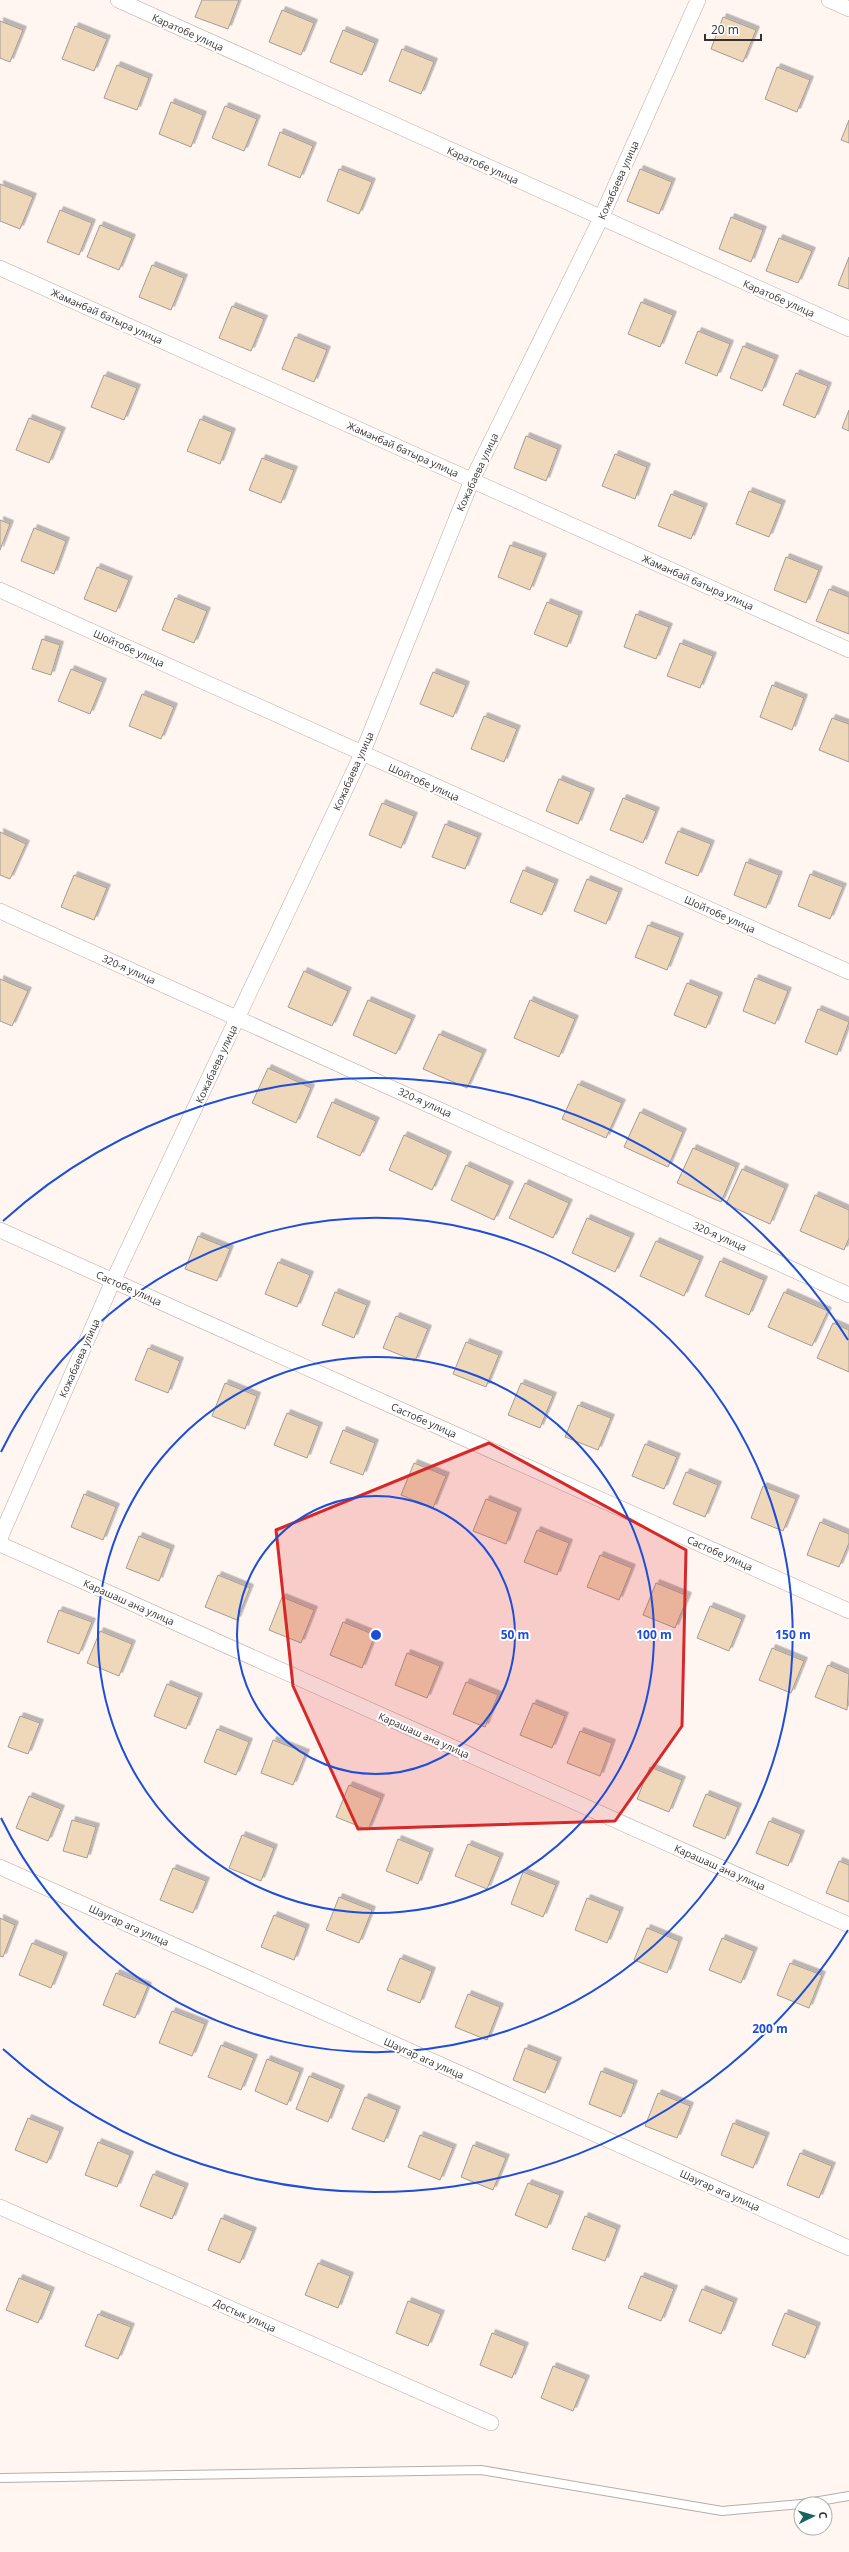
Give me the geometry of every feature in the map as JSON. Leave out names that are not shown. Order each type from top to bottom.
[{"type":"street","name":"Каратобе улица","points":[[118,0],[849,329]]},
{"type":"street","name":"Кожабаева улица","points":[[0,1538],[113,1281],[362,754],[472,480],[601,218],[698,0]]},
{"type":"street","points":[[829,0],[849,9]]},
{"type":"street","name":"Жаманбай батыра улица","points":[[0,268],[849,650]]},
{"type":"street","name":"Шойтобе улица","points":[[0,590],[849,972]]},
{"type":"street","name":"320-я улица","points":[[0,911],[849,1294]]},
{"type":"street","name":"Састобе улица","points":[[0,1230],[849,1611]]},
{"type":"street","name":"Карашаш ана улица","points":[[0,1544],[849,1925]]},
{"type":"street","name":"Шаугар ага улица","points":[[0,1867],[849,2248]]},
{"type":"street","name":"Достык улица","points":[[0,2207],[491,2423]]},
{"type":"lane","points":[[0,2478],[481,2470],[722,2511],[793,2505]]},
{"type":"lane","points":[[833,2499],[849,2496]]},
{"type":"highlighted area","points":[[489,1443],[686,1550],[682,1726],[615,1821],[358,1829],[293,1686],[276,1530]]},
{"type":"building","points":[[202,0],[239,0],[228,29],[195,17]]},
{"type":"building","points":[[282,10],[314,23],[301,55],[269,42]]},
{"type":"building","points":[[723,17],[756,30],[743,62],[711,49]]},
{"type":"building","points":[[0,21],[23,30],[10,62],[0,58]]},
{"type":"building","points":[[75,26],[107,39],[94,71],[62,59]]},
{"type":"building","points":[[343,30],[375,43],[362,75],[330,62]]},
{"type":"building","points":[[402,49],[434,62],[421,94],[389,81]]},
{"type":"building","points":[[117,65],[149,78],[137,110],[104,98]]},
{"type":"building","points":[[777,67],[810,80],[797,112],[765,99]]},
{"type":"building","points":[[171,102],[203,115],[191,147],[159,134]]},
{"type":"building","points":[[225,106],[257,119],[244,151],[212,138]]},
{"type":"building","points":[[849,120],[849,143],[841,140]]},
{"type":"building","points":[[280,132],[313,146],[300,178],[268,165]]},
{"type":"building","points":[[339,169],[372,182],[359,214],[327,201]]},
{"type":"building","points":[[640,169],[672,182],[659,214],[627,201]]},
{"type":"building","points":[[0,184],[33,197],[20,229],[0,221]]},
{"type":"building","points":[[60,210],[92,223],[79,255],[47,242]]},
{"type":"building","points":[[731,217],[763,230],[751,262],[719,249]]},
{"type":"building","points":[[100,225],[132,238],[119,270],[87,257]]},
{"type":"building","points":[[779,238],[812,251],[798,283],[766,271]]},
{"type":"building","points":[[849,257],[849,289],[838,285]]},
{"type":"building","points":[[152,265],[184,278],[171,310],[139,297]]},
{"type":"building","points":[[641,302],[673,315],[660,347],[628,334]]},
{"type":"building","points":[[232,306],[264,319],[251,351],[219,338]]},
{"type":"building","points":[[698,331],[730,344],[717,376],[685,363]]},
{"type":"building","points":[[295,337],[327,350],[314,382],[282,369]]},
{"type":"building","points":[[743,346],[775,359],[762,391],[730,378]]},
{"type":"building","points":[[796,373],[828,386],[815,418],[783,405]]},
{"type":"building","points":[[104,375],[137,388],[124,420],[91,407]]},
{"type":"building","points":[[849,410],[849,431],[842,428]]},
{"type":"building","points":[[29,418],[62,431],[49,463],[16,450]]},
{"type":"building","points":[[200,419],[232,432],[220,464],[187,451]]},
{"type":"building","points":[[526,436],[558,449],[546,481],[514,468]]},
{"type":"building","points":[[615,454],[647,467],[635,499],[602,486]]},
{"type":"building","points":[[262,458],[294,470],[281,503],[249,490]]},
{"type":"building","points":[[749,491],[782,504],[769,537],[736,524]]},
{"type":"building","points":[[671,494],[704,507],[691,539],[658,526]]},
{"type":"building","points":[[0,520],[10,524],[0,550]]},
{"type":"building","points":[[34,528],[66,541],[54,574],[21,561]]},
{"type":"building","points":[[510,545],[543,557],[530,590],[498,577]]},
{"type":"building","points":[[786,557],[819,570],[806,603],[774,590]]},
{"type":"building","points":[[97,567],[129,580],[116,612],[84,599]]},
{"type":"building","points":[[829,589],[849,597],[849,634],[816,621]]},
{"type":"building","points":[[175,598],[207,611],[194,643],[162,630]]},
{"type":"building","points":[[547,602],[579,615],[567,647],[534,634]]},
{"type":"building","points":[[636,614],[669,627],[656,659],[624,647]]},
{"type":"building","points":[[42,639],[60,645],[51,675],[32,669]]},
{"type":"building","points":[[680,643],[713,656],[700,688],[667,676]]},
{"type":"building","points":[[71,669],[103,682],[90,714],[58,701]]},
{"type":"building","points":[[433,672],[466,685],[453,717],[420,704]]},
{"type":"building","points":[[772,685],[804,698],[792,730],[760,717]]},
{"type":"building","points":[[142,694],[174,707],[161,739],[129,726]]},
{"type":"building","points":[[484,716],[517,729],[504,762],[471,749]]},
{"type":"building","points":[[832,718],[849,724],[849,762],[819,750]]},
{"type":"building","points":[[559,779],[591,792],[578,824],[546,811]]},
{"type":"building","points":[[623,798],[656,811],[643,843],[610,830]]},
{"type":"building","points":[[382,803],[414,816],[401,848],[369,835]]},
{"type":"building","points":[[445,824],[478,837],[465,869],[432,857]]},
{"type":"building","points":[[678,831],[711,844],[698,876],[665,863]]},
{"type":"building","points":[[0,832],[26,844],[10,879],[0,875]]},
{"type":"building","points":[[746,862],[779,875],[766,908],[734,895]]},
{"type":"building","points":[[523,870],[555,883],[542,915],[510,902]]},
{"type":"building","points":[[810,874],[843,887],[830,919],[798,906]]},
{"type":"building","points":[[74,875],[107,888],[94,920],[61,907]]},
{"type":"building","points":[[587,879],[619,892],[606,924],[574,911]]},
{"type":"building","points":[[648,925],[680,937],[667,970],[635,957]]},
{"type":"building","points":[[304,971],[348,991],[332,1026],[288,1007]]},
{"type":"building","points":[[755,978],[788,991],[775,1024],[743,1011]]},
{"type":"building","points":[[0,979],[28,991],[12,1026],[0,1021]]},
{"type":"building","points":[[687,983],[719,996],[706,1028],[674,1015]]},
{"type":"building","points":[[368,1000],[412,1019],[396,1054],[353,1035]]},
{"type":"building","points":[[530,1000],[575,1019],[559,1057],[514,1038]]},
{"type":"building","points":[[818,1009],[849,1022],[837,1055],[805,1042]]},
{"type":"building","points":[[439,1034],[483,1053],[467,1088],[423,1069]]},
{"type":"building","points":[[268,1068],[311,1088],[296,1123],[252,1103]]},
{"type":"building","points":[[578,1084],[622,1103],[606,1138],[562,1119]]},
{"type":"building","points":[[332,1102],[376,1121],[360,1156],[317,1137]]},
{"type":"building","points":[[640,1112],[683,1132],[668,1167],[624,1147]]},
{"type":"building","points":[[404,1135],[448,1155],[432,1190],[389,1170]]},
{"type":"building","points":[[693,1148],[736,1167],[721,1202],[677,1183]]},
{"type":"building","points":[[466,1165],[510,1185],[494,1220],[451,1200]]},
{"type":"building","points":[[742,1169],[785,1188],[770,1224],[726,1204]]},
{"type":"building","points":[[525,1183],[569,1203],[553,1238],[509,1218]]},
{"type":"building","points":[[815,1195],[849,1210],[849,1238],[844,1250],[800,1231]]},
{"type":"building","points":[[587,1218],[631,1237],[615,1272],[572,1253]]},
{"type":"building","points":[[198,1236],[230,1249],[217,1281],[185,1269]]},
{"type":"building","points":[[656,1241],[700,1260],[684,1296],[640,1276]]},
{"type":"building","points":[[720,1261],[764,1280],[749,1315],[705,1296]]},
{"type":"building","points":[[278,1262],[310,1275],[297,1307],[265,1294]]},
{"type":"building","points":[[335,1292],[367,1305],[354,1338],[322,1325]]},
{"type":"building","points":[[784,1292],[828,1311],[812,1346],[768,1327]]},
{"type":"building","points":[[396,1316],[428,1329],[415,1361],[383,1348]]},
{"type":"building","points":[[833,1323],[849,1330],[849,1372],[817,1358]]},
{"type":"building","points":[[466,1342],[499,1355],[486,1387],[453,1374]]},
{"type":"building","points":[[148,1348],[180,1361],[168,1393],[135,1380]]},
{"type":"building","points":[[225,1383],[257,1396],[245,1429],[212,1416]]},
{"type":"building","points":[[521,1383],[553,1396],[540,1428],[508,1415]]},
{"type":"building","points":[[578,1405],[611,1418],[598,1450],[565,1437]]},
{"type":"building","points":[[287,1413],[319,1426],[307,1458],[274,1445]]},
{"type":"building","points":[[343,1430],[375,1443],[363,1475],[330,1463]]},
{"type":"building","points":[[645,1444],[677,1457],[664,1489],[632,1476]]},
{"type":"building","points":[[414,1463],[446,1476],[433,1508],[401,1495]]},
{"type":"building","points":[[686,1472],[718,1485],[705,1517],[673,1504]]},
{"type":"building","points":[[763,1486],[796,1499],[783,1531],[751,1518]]},
{"type":"building","points":[[84,1494],[116,1507],[103,1540],[71,1527]]},
{"type":"building","points":[[486,1499],[518,1512],[506,1544],[473,1531]]},
{"type":"building","points":[[820,1522],[849,1534],[849,1543],[839,1567],[807,1555]]},
{"type":"building","points":[[537,1530],[569,1543],[557,1575],[524,1562]]},
{"type":"building","points":[[139,1536],[171,1549],[159,1581],[126,1568]]},
{"type":"building","points":[[600,1555],[632,1568],[619,1600],[587,1587]]},
{"type":"building","points":[[218,1575],[250,1588],[237,1620],[205,1607]]},
{"type":"building","points":[[656,1583],[688,1596],[675,1628],[643,1615]]},
{"type":"building","points":[[282,1597],[314,1610],[301,1643],[269,1630]]},
{"type":"building","points":[[710,1606],[742,1619],[729,1651],[697,1638]]},
{"type":"building","points":[[59,1610],[92,1622],[79,1654],[47,1642]]},
{"type":"building","points":[[343,1622],[375,1635],[362,1668],[330,1655]]},
{"type":"building","points":[[100,1631],[132,1644],[119,1676],[87,1663]]},
{"type":"building","points":[[772,1648],[804,1661],[791,1693],[759,1680]]},
{"type":"building","points":[[407,1653],[440,1666],[427,1698],[395,1685]]},
{"type":"building","points":[[828,1665],[849,1674],[847,1710],[815,1697]]},
{"type":"building","points":[[466,1682],[498,1695],[485,1727],[453,1714]]},
{"type":"building","points":[[167,1684],[199,1697],[186,1729],[154,1716]]},
{"type":"building","points":[[533,1703],[565,1716],[552,1748],[520,1735]]},
{"type":"building","points":[[20,1716],[40,1723],[28,1754],[8,1747]]},
{"type":"building","points":[[217,1729],[249,1742],[236,1775],[204,1762]]},
{"type":"building","points":[[580,1731],[612,1743],[600,1776],[567,1763]]},
{"type":"building","points":[[273,1740],[306,1753],[293,1785],[261,1773]]},
{"type":"building","points":[[650,1767],[682,1780],[669,1812],[637,1799]]},
{"type":"building","points":[[349,1785],[381,1798],[368,1830],[336,1817]]},
{"type":"building","points":[[706,1794],[738,1807],[725,1839],[693,1826]]},
{"type":"building","points":[[29,1796],[61,1809],[48,1841],[16,1828]]},
{"type":"building","points":[[72,1820],[96,1827],[87,1858],[63,1851]]},
{"type":"building","points":[[769,1821],[801,1834],[788,1866],[756,1853]]},
{"type":"building","points":[[242,1835],[274,1848],[261,1881],[229,1868]]},
{"type":"building","points":[[398,1839],[430,1852],[418,1884],[386,1871]]},
{"type":"building","points":[[468,1844],[500,1857],[487,1889],[455,1876]]},
{"type":"building","points":[[839,1861],[849,1865],[849,1902],[826,1893]]},
{"type":"building","points":[[173,1868],[206,1881],[193,1913],[160,1900]]},
{"type":"building","points":[[523,1872],[556,1885],[543,1917],[511,1904]]},
{"type":"building","points":[[339,1897],[372,1910],[359,1943],[326,1930]]},
{"type":"building","points":[[587,1898],[620,1911],[607,1943],[575,1930]]},
{"type":"building","points":[[274,1915],[306,1928],[294,1960],[261,1947]]},
{"type":"building","points":[[0,1918],[15,1925],[3,1957],[0,1956]]},
{"type":"building","points":[[647,1928],[679,1941],[667,1973],[634,1960]]},
{"type":"building","points":[[722,1938],[754,1951],[741,1983],[709,1970]]},
{"type":"building","points":[[32,1943],[64,1956],[51,1988],[19,1975]]},
{"type":"building","points":[[400,1958],[432,1971],[420,2003],[387,1990]]},
{"type":"building","points":[[790,1963],[822,1975],[809,2008],[777,1995]]},
{"type":"building","points":[[116,1973],[148,1986],[135,2018],[103,2005]]},
{"type":"building","points":[[468,1994],[500,2007],[487,2040],[455,2027]]},
{"type":"building","points":[[172,2011],[205,2024],[192,2056],[159,2043]]},
{"type":"building","points":[[221,2045],[254,2058],[241,2090],[208,2077]]},
{"type":"building","points":[[525,2048],[558,2061],[545,2093],[513,2080]]},
{"type":"building","points":[[267,2059],[300,2072],[287,2105],[255,2091]]},
{"type":"building","points":[[601,2071],[634,2084],[621,2117],[589,2104]]},
{"type":"building","points":[[309,2076],[341,2089],[328,2122],[296,2109]]},
{"type":"building","points":[[658,2093],[690,2106],[677,2138],[645,2126]]},
{"type":"building","points":[[365,2097],[397,2110],[384,2142],[352,2129]]},
{"type":"building","points":[[28,2118],[60,2131],[47,2163],[15,2150]]},
{"type":"building","points":[[733,2123],[766,2136],[753,2168],[721,2155]]},
{"type":"building","points":[[420,2135],[453,2148],[440,2180],[408,2167]]},
{"type":"building","points":[[98,2142],[130,2155],[117,2187],[85,2175]]},
{"type":"building","points":[[473,2145],[506,2158],[493,2190],[461,2177]]},
{"type":"building","points":[[800,2153],[832,2166],[819,2198],[787,2185]]},
{"type":"building","points":[[153,2174],[185,2187],[172,2219],[140,2206]]},
{"type":"building","points":[[528,2183],[560,2195],[547,2228],[515,2215]]},
{"type":"building","points":[[585,2216],[617,2229],[605,2261],[572,2249]]},
{"type":"building","points":[[221,2218],[253,2231],[240,2263],[208,2250]]},
{"type":"building","points":[[318,2263],[350,2276],[338,2308],[305,2295]]},
{"type":"building","points":[[641,2276],[674,2289],[661,2321],[628,2308]]},
{"type":"building","points":[[19,2278],[51,2291],[38,2323],[6,2310]]},
{"type":"building","points":[[702,2289],[734,2302],[721,2334],[689,2321]]},
{"type":"building","points":[[408,2301],[441,2314],[428,2346],[396,2333]]},
{"type":"building","points":[[785,2313],[817,2326],[805,2358],[772,2345]]},
{"type":"building","points":[[98,2314],[131,2327],[118,2359],[85,2346]]},
{"type":"building","points":[[492,2333],[525,2346],[512,2378],[480,2365]]},
{"type":"building","points":[[553,2366],[586,2379],[573,2411],[541,2398]]}]
